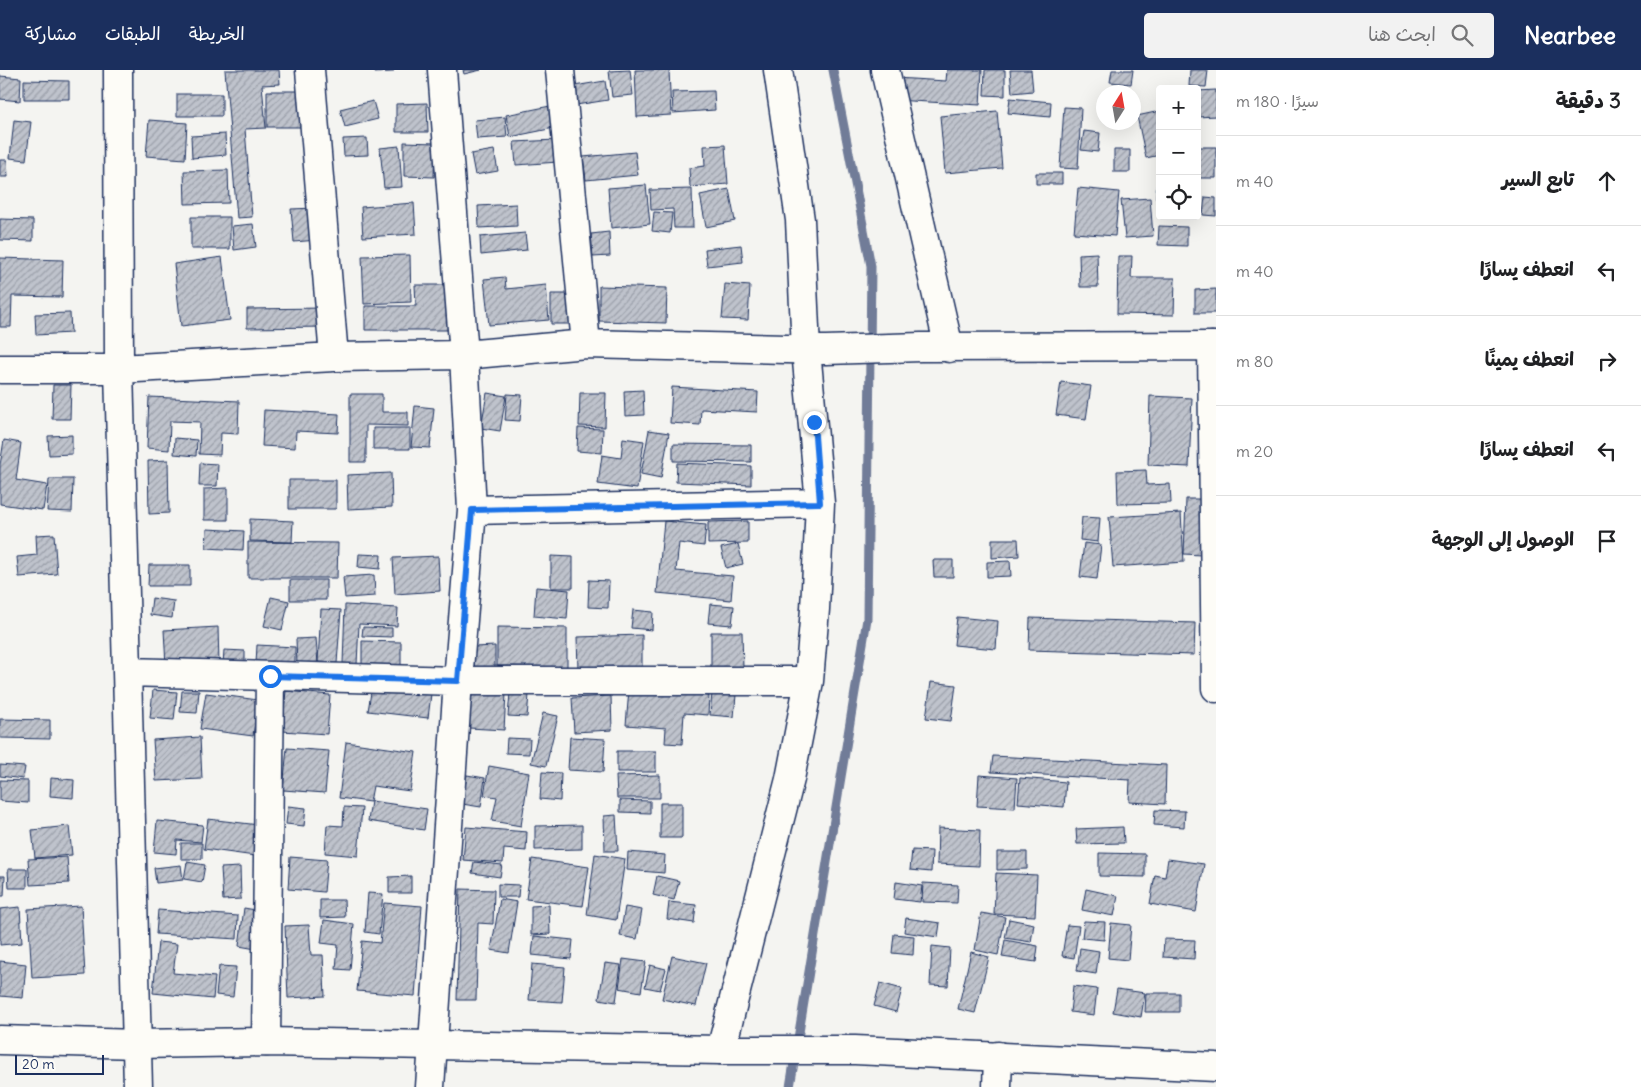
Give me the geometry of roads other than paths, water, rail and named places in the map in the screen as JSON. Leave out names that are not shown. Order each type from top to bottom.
[{"type":"street","points":[[118,70],[119,370],[138,1087]]},
{"type":"street","points":[[310,70],[334,357]]},
{"type":"street","points":[[430,1087],[431,1045],[472,510],[464,355],[442,70]]},
{"type":"street","points":[[560,70],[586,344]]},
{"type":"street","points":[[731,1050],[790,779],[809,681],[815,610],[820,503],[816,350],[800,220],[778,70]]},
{"type":"street","points":[[885,70],[949,348]]},
{"type":"street","points":[[0,369],[119,370],[334,357],[464,355],[586,344],[816,350],[921,347],[1214,346],[1216,688]]},
{"type":"street","points":[[472,510],[820,503]]},
{"type":"street","points":[[127,672],[458,681],[809,681]]},
{"type":"street","points":[[266,1042],[270,676]]},
{"type":"street","points":[[0,1040],[137,1044],[266,1042],[731,1050],[855,1050],[1216,1067]]},
{"type":"street","points":[[997,1087],[998,1056]]},
{"type":"waterway","points":[[790,1087],[867,619],[871,266],[833,70]]}]
